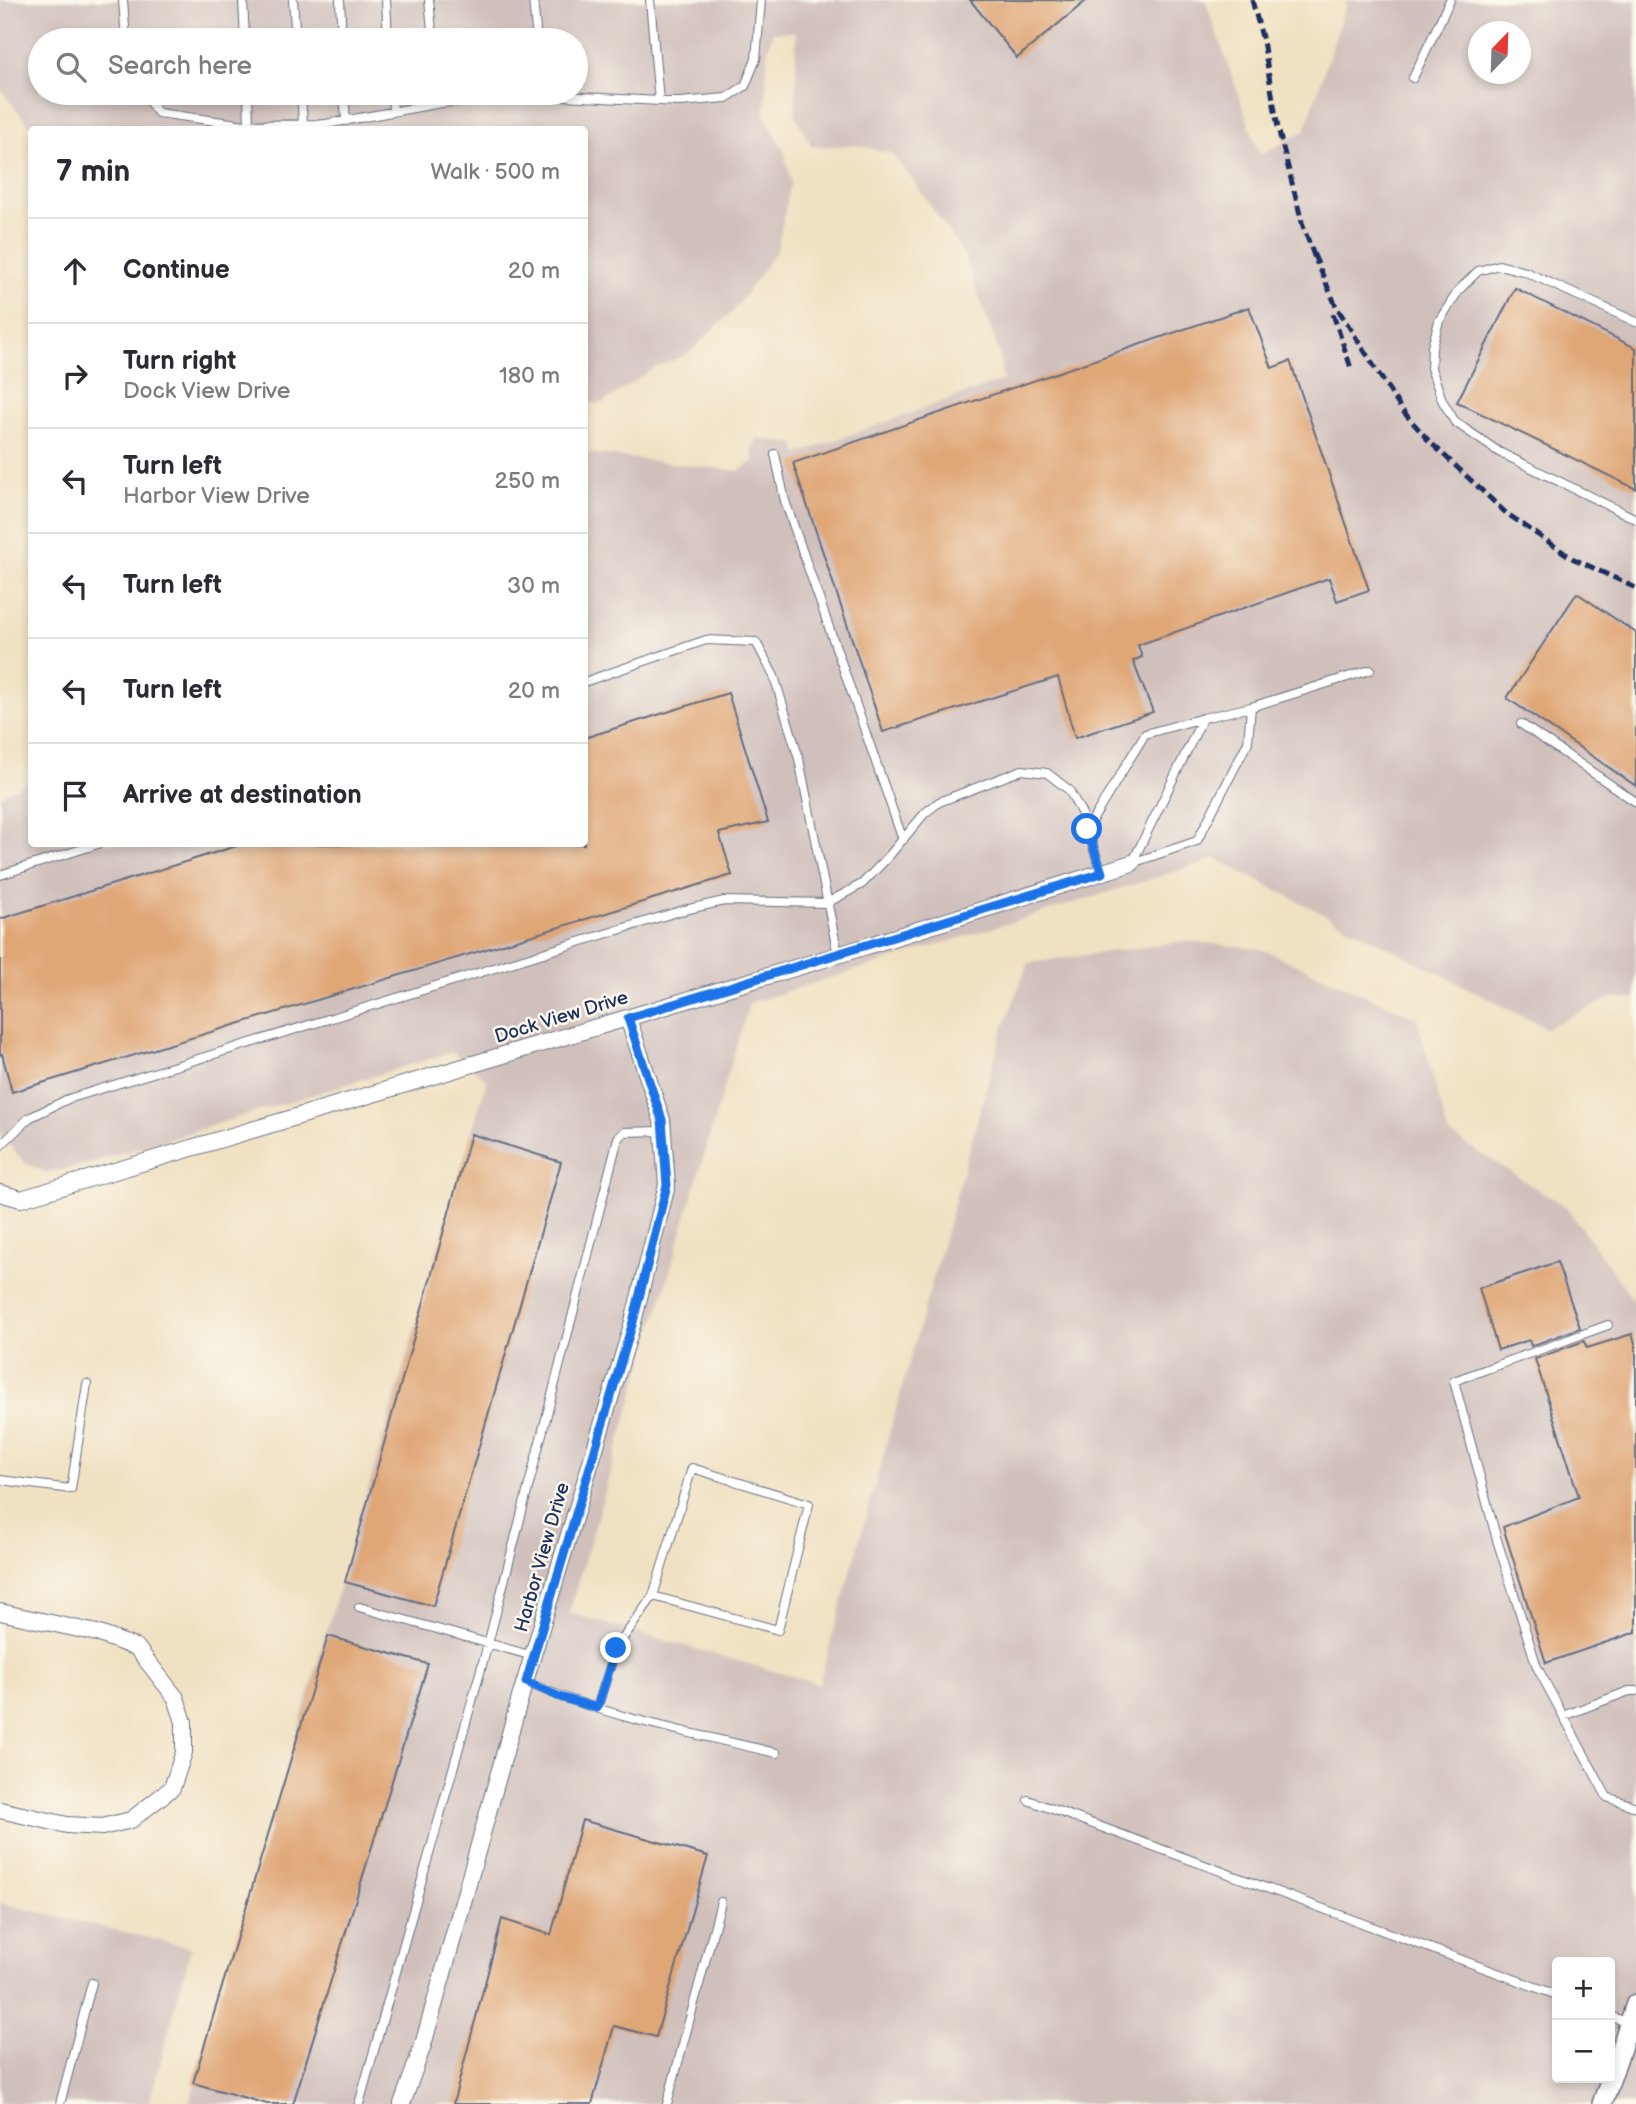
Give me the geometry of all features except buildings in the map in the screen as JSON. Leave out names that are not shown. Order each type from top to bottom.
[{"type":"street","name":"Dock View Drive","points":[[0,1193],[21,1199],[838,955],[1132,863]]},
{"type":"street","name":"Harbor View Drive","points":[[402,2104],[423,2045],[533,1656],[633,1322],[667,1185],[662,1120],[628,1018]]},
{"type":"street","points":[[0,1612],[97,1633],[137,1648],[176,1698],[184,1723],[184,1752],[172,1788],[131,1820],[102,1827],[67,1825],[0,1810]]},
{"type":"street","points":[[1602,2104],[1630,2036],[1636,2004]]},
{"type":"lane","points":[[123,0],[124,28]]},
{"type":"lane","points":[[243,0],[244,28]]},
{"type":"lane","points":[[293,0],[295,28]]},
{"type":"lane","points":[[340,0],[341,28]]},
{"type":"lane","points":[[386,0],[387,28]]},
{"type":"lane","points":[[429,0],[432,28]]},
{"type":"lane","points":[[533,0],[536,28]]},
{"type":"lane","points":[[650,0],[659,101]]},
{"type":"lane","points":[[588,97],[659,101],[726,98],[745,86],[756,59],[761,0]]},
{"type":"lane","points":[[1413,78],[1450,0]]},
{"type":"lane","points":[[152,105],[158,113],[249,125],[326,124],[430,105]]},
{"type":"lane","points":[[248,105],[249,125]]},
{"type":"lane","points":[[301,105],[303,124]]},
{"type":"lane","points":[[345,105],[346,121]]},
{"type":"lane","points":[[393,105],[393,112]]},
{"type":"lane","points":[[1636,322],[1526,272],[1499,265],[1478,271],[1459,290],[1439,321],[1432,347],[1431,368],[1442,400],[1455,422],[1499,452],[1636,519]]},
{"type":"lane","points":[[775,454],[786,501],[902,840]]},
{"type":"lane","points":[[588,681],[706,640],[756,642],[774,676],[799,759],[838,955]]},
{"type":"lane","points":[[1087,829],[1145,734],[1251,707],[1370,670]]},
{"type":"lane","points":[[1132,863],[1197,841],[1248,742],[1251,707]]},
{"type":"lane","points":[[1132,863],[1203,718]]},
{"type":"lane","points":[[1521,724],[1636,802]]},
{"type":"lane","points":[[0,1146],[29,1118],[68,1098],[680,911],[724,901],[827,903],[862,884],[925,813],[939,802],[1022,771],[1047,773],[1069,790],[1087,829],[1102,873]]},
{"type":"lane","points":[[0,875],[89,847]]},
{"type":"lane","points":[[359,2104],[488,1644],[618,1138],[624,1132],[663,1131]]},
{"type":"lane","points":[[1608,1325],[1454,1381],[1497,1540],[1537,1667],[1607,1797],[1636,1807]]},
{"type":"lane","points":[[0,1480],[71,1489],[87,1384]]},
{"type":"lane","points":[[597,1708],[616,1648],[653,1596],[692,1468],[808,1504],[778,1630],[653,1596]]},
{"type":"lane","points":[[359,1607],[533,1656]]},
{"type":"lane","points":[[526,1682],[560,1697],[597,1708],[776,1753]]},
{"type":"lane","points":[[1563,1716],[1629,1690],[1636,1691]]},
{"type":"lane","points":[[1028,1800],[1552,1994]]},
{"type":"lane","points":[[667,2104],[721,1902]]},
{"type":"lane","points":[[60,2104],[92,1983]]},
{"type":"lane","points":[[1614,2020],[1630,2036]]},
{"type":"shaded area","points":[[0,0],[1205,0],[1260,155],[1305,131],[1347,0],[1636,0],[1636,998],[1611,998],[1546,1028],[1216,859],[749,1003],[569,1613],[819,1684],[1001,1035],[1028,963],[1187,941],[1261,949],[1417,1018],[1448,1133],[1566,1207],[1636,1304],[1636,2104],[189,2104],[487,1080],[452,1052],[74,1168],[46,1172],[25,1163],[0,1134],[0,796],[28,781],[28,847],[588,847],[588,453],[738,471],[755,461],[751,452],[757,438],[795,444],[797,454],[1003,380],[999,352],[963,253],[913,180],[890,153],[857,145],[812,147],[796,116],[796,32],[773,32],[767,53],[765,115],[784,151],[791,182],[777,250],[734,310],[686,355],[654,368],[602,403],[588,404],[588,126],[30,126],[0,89]]},
{"type":"shaded area","points":[[0,1903],[191,1948],[149,2104],[0,2104]]},
{"type":"railway","points":[[1252,0],[1263,41],[1278,128],[1303,226],[1317,264]]},
{"type":"railway","points":[[1314,255],[1336,306],[1401,409],[1429,441],[1506,513],[1572,558],[1636,588]]},
{"type":"railway","points":[[1333,314],[1351,368]]},
{"type":"route","points":[[616,1648],[597,1708],[560,1697],[526,1682],[633,1322],[667,1185],[662,1120],[628,1018],[1102,873],[1087,829]]}]
